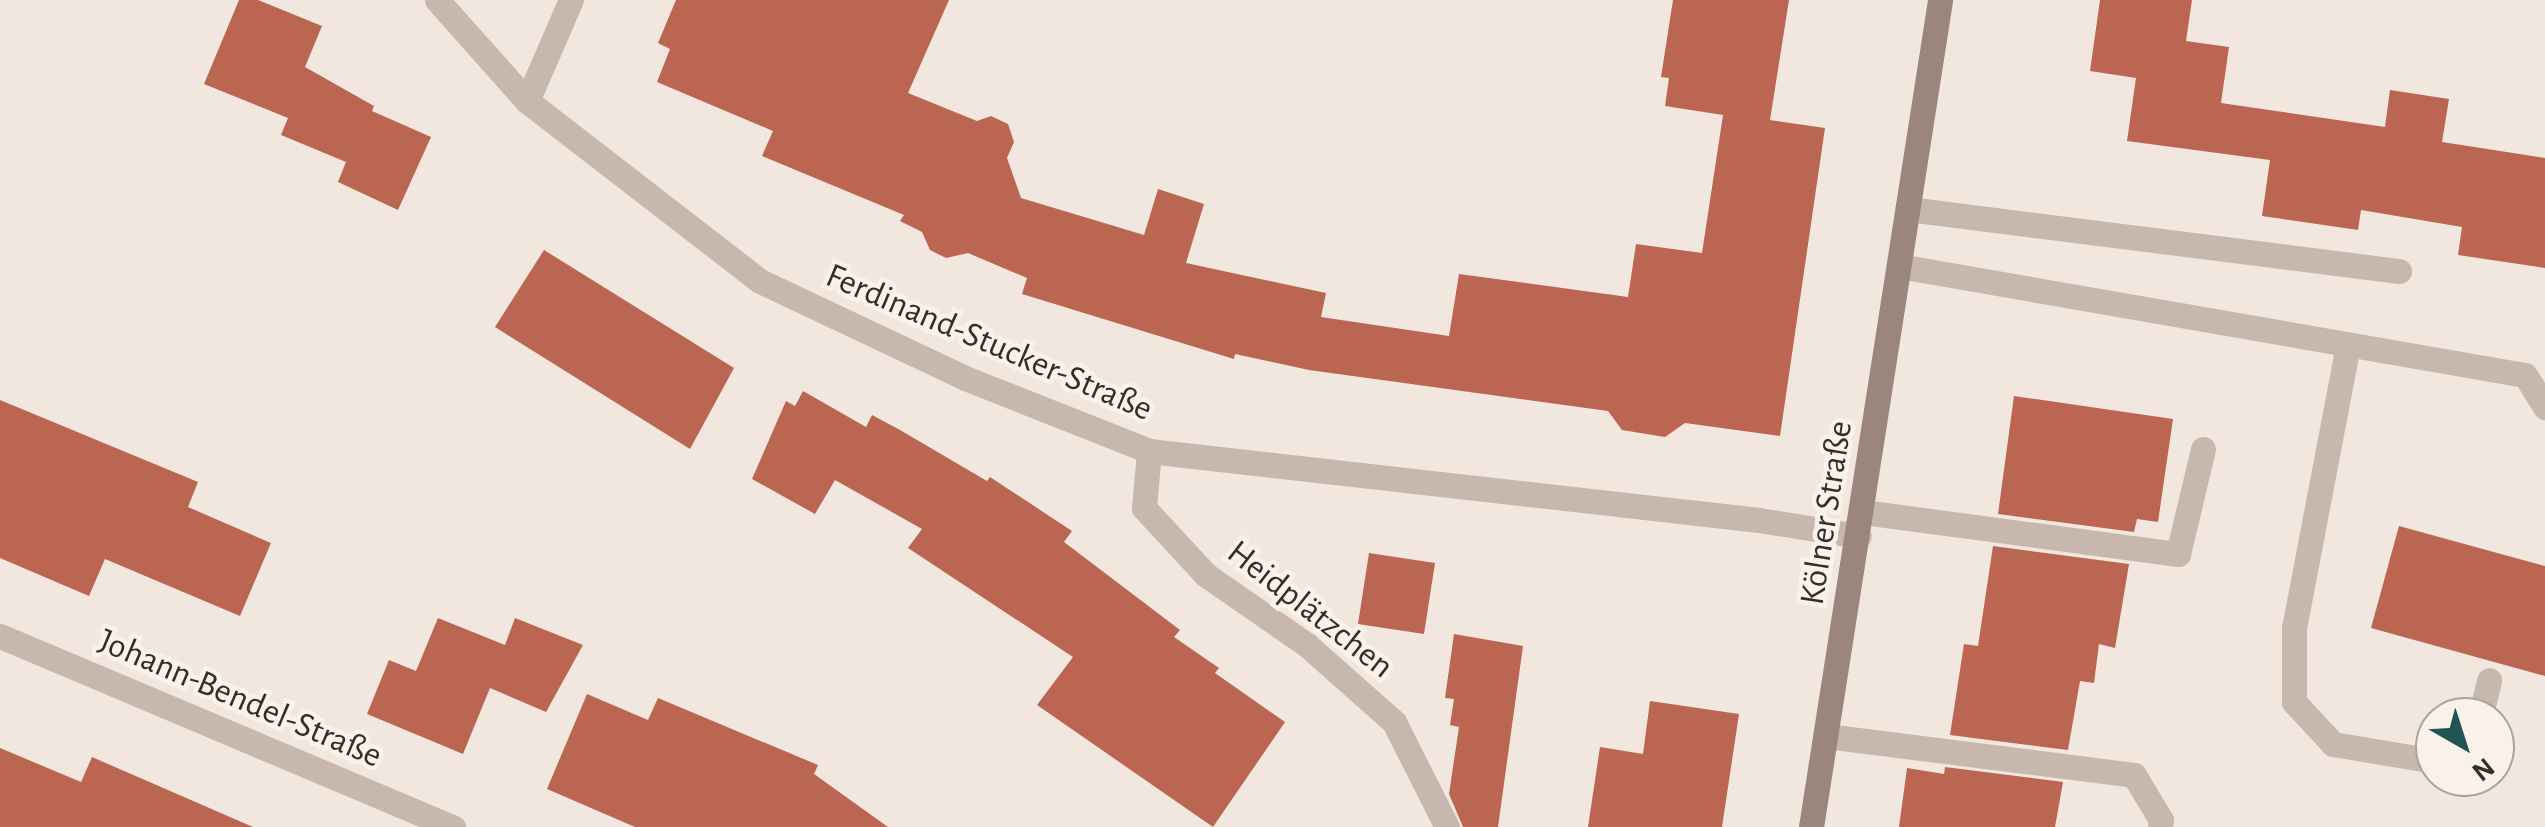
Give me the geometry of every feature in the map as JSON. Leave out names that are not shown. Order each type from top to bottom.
[{"type":"main road","name":"Kölner Straße","points":[[1811,827],[1940,0]]},
{"type":"street","name":"Ferdinand-Stucker-Straße","points":[[437,0],[527,101],[760,280],[965,378],[1149,451],[1759,520],[1861,524],[2178,554],[2203,449]]},
{"type":"street","points":[[527,101],[571,0]]},
{"type":"street","points":[[1908,209],[2399,271]]},
{"type":"street","points":[[1899,266],[2525,375],[2545,406]]},
{"type":"street","points":[[2348,345],[2294,627],[2294,702],[2334,744],[2415,758]]},
{"type":"street","name":"Heidplätzchen","points":[[1149,451],[1144,508],[1206,575],[1306,646],[1394,722],[1447,827]]},
{"type":"street","name":"Johann-Bendel-Straße","points":[[0,636],[453,827]]},
{"type":"street","points":[[2485,697],[2489,680]]},
{"type":"street","points":[[1826,736],[2134,776],[2161,820],[2160,827]]},
{"type":"building","points":[[239,0],[258,0],[322,26],[305,67],[374,106],[372,111],[431,137],[398,210],[338,182],[346,162],[281,135],[288,118],[204,84]]},
{"type":"building","points":[[676,0],[949,0],[908,93],[977,121],[991,116],[1008,124],[1014,142],[1007,158],[1021,198],[1144,235],[1158,189],[1204,204],[1186,263],[1326,293],[1321,317],[1449,336],[1459,274],[1628,297],[1636,244],[1702,253],[1723,115],[1665,106],[1669,78],[1661,77],[1673,0],[1789,0],[1770,120],[1825,128],[1780,436],[1685,423],[1665,437],[1622,430],[1608,411],[1309,370],[1235,354],[1234,359],[1022,294],[1027,278],[968,253],[946,258],[930,250],[922,232],[900,221],[904,215],[762,156],[773,131],[657,82],[670,49],[658,43]]},
{"type":"building","points":[[2100,0],[2192,0],[2186,41],[2229,47],[2221,103],[2385,127],[2390,90],[2449,99],[2442,142],[2545,158],[2545,268],[2458,255],[2462,227],[2361,210],[2358,230],[2262,216],[2270,160],[2127,141],[2136,78],[2090,71]]},
{"type":"building","points":[[544,250],[734,368],[690,449],[495,327]]},
{"type":"building","points":[[803,391],[866,427],[872,415],[987,481],[990,477],[1072,531],[1064,542],[1180,630],[1174,637],[1219,668],[1215,673],[1285,722],[1213,827],[1037,705],[1073,657],[908,548],[922,529],[835,480],[815,514],[752,479],[786,401],[795,406]]},
{"type":"building","points":[[2014,396],[2173,419],[2158,522],[2137,519],[2134,532],[1998,514]]},
{"type":"building","points":[[0,400],[198,482],[188,507],[271,543],[240,616],[105,559],[89,596],[0,558]]},
{"type":"building","points":[[2399,526],[2545,566],[2545,676],[2371,628]]},
{"type":"building","points":[[1993,546],[2129,564],[2115,648],[2099,644],[2094,683],[2080,681],[2068,750],[1950,735],[1964,644],[1978,646]]},
{"type":"building","points":[[1369,553],[1435,563],[1424,634],[1358,624]]},
{"type":"building","points":[[438,618],[505,645],[515,618],[583,645],[546,712],[490,688],[463,754],[367,714],[389,660],[416,671]]},
{"type":"building","points":[[1454,634],[1523,646],[1498,827],[1463,827],[1449,794],[1459,727],[1450,725],[1454,699],[1445,698]]},
{"type":"building","points":[[587,694],[648,720],[658,698],[818,765],[814,774],[888,827],[635,827],[547,789]]},
{"type":"building","points":[[1650,701],[1739,714],[1722,827],[1588,827],[1600,747],[1643,754]]},
{"type":"building","points":[[0,748],[81,782],[92,757],[253,827],[0,827]]},
{"type":"building","points":[[1945,767],[2063,782],[2055,827],[1899,827],[1907,768],[1944,774]]}]
